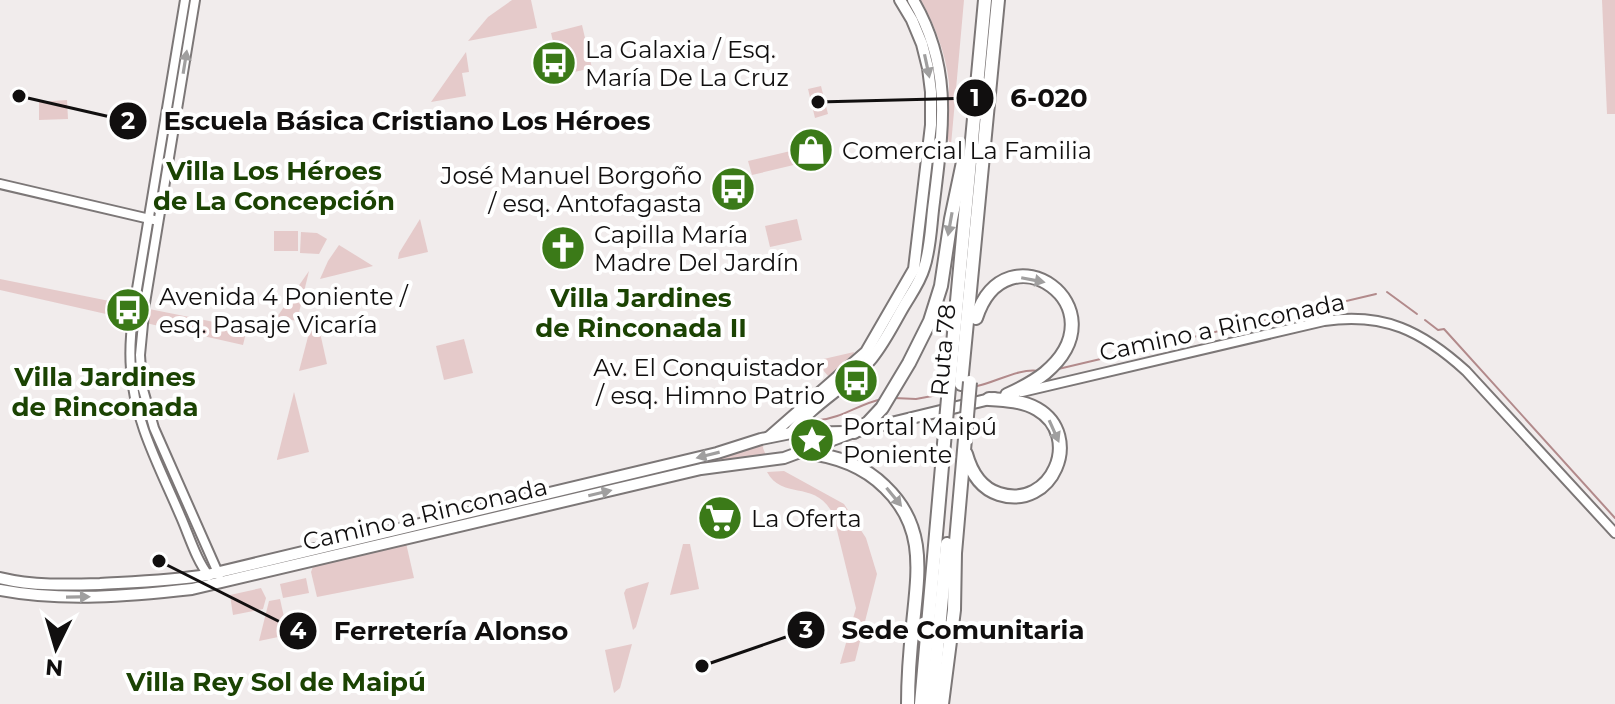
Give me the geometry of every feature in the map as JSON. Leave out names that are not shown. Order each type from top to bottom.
[{"type":"highway","name":"Ruta 78","points":[[960,385],[985,0]]},
{"type":"highway","name":"Ruta 78","points":[[932,704],[998,0]]},
{"type":"highway","points":[[854,432],[882,408],[913,355],[934,309],[977,92]]},
{"type":"highway","points":[[976,318],[986,185],[986,120]]},
{"type":"highway","points":[[989,399],[1024,403],[1037,409],[1056,430],[1060,444],[1054,474],[1044,485],[1030,493],[1013,496],[997,494],[976,478],[969,464],[957,418],[960,385],[976,318],[989,291],[1004,281],[1020,277],[1039,279],[1053,286],[1062,296],[1071,321],[1069,337],[1058,359],[1041,376],[1007,395]]},
{"type":"highway","name":"Ruta 78","points":[[921,704],[957,418]]},
{"type":"highway","points":[[942,704],[954,610],[955,553],[964,444]]},
{"type":"highway","points":[[797,454],[835,457],[868,473],[890,491],[910,522],[917,548],[918,572],[908,704]]},
{"type":"main road","points":[[775,460],[766,450],[769,437],[869,348],[914,269],[931,125],[931,92],[922,44],[900,0]]},
{"type":"main road","points":[[797,454],[791,433],[872,357],[925,266],[937,179],[943,93],[936,51],[913,0]]},
{"type":"main road","name":"Camino a Rinconada","points":[[0,578],[37,584],[84,584],[215,577],[701,469],[775,460],[854,432],[1007,395]]},
{"type":"main road","points":[[806,416],[810,432]]},
{"type":"main road","name":"Camino a Rinconada","points":[[0,590],[51,597],[163,593],[215,577],[705,456],[769,437],[791,433],[854,432]]},
{"type":"street","points":[[154,220],[185,0]]},
{"type":"street","points":[[195,0],[131,337],[132,384],[147,438],[215,577]]},
{"type":"street","points":[[0,184],[154,220]]},
{"type":"street","name":"Camino a Rinconada","points":[[1007,395],[1324,321],[1358,319],[1384,322],[1420,336],[1455,361],[1615,533]]},
{"type":"shaded area","points":[[512,0],[531,0],[537,28],[468,41],[488,17]]},
{"type":"shaded area","points":[[921,0],[964,0],[951,145],[946,131],[949,83],[945,61]]},
{"type":"shaded area","points":[[1602,0],[1615,0],[1615,114],[1607,114]]},
{"type":"shaded area","points":[[582,25],[592,68],[561,75],[551,33]]},
{"type":"shaded area","points":[[466,52],[469,72],[462,73],[466,96],[431,102]]},
{"type":"shaded area","points":[[821,86],[828,114],[815,118],[808,89]]},
{"type":"shaded area","points":[[67,100],[68,119],[39,120],[39,102]]},
{"type":"shaded area","points":[[816,145],[819,159],[752,175],[748,161]]},
{"type":"shaded area","points":[[420,219],[428,252],[398,259],[399,253]]},
{"type":"shaded area","points":[[797,219],[802,240],[770,247],[765,226]]},
{"type":"shaded area","points":[[274,231],[298,231],[298,251],[274,251]]},
{"type":"shaded area","points":[[301,232],[317,233],[327,239],[319,254],[300,253]]},
{"type":"shaded area","points":[[339,245],[373,266],[320,279]]},
{"type":"shaded area","points":[[309,271],[297,321],[277,317]]},
{"type":"shaded area","points":[[0,279],[229,325],[245,325],[247,329],[243,345],[0,290]]},
{"type":"shaded area","points":[[315,310],[327,364],[299,371]]},
{"type":"shaded area","points":[[464,339],[473,373],[444,380],[436,346]]},
{"type":"shaded area","points":[[854,352],[829,377],[815,361]]},
{"type":"shaded area","points":[[294,392],[309,452],[277,460],[277,459]]},
{"type":"shaded area","points":[[764,441],[767,458],[654,477],[653,471]]},
{"type":"shaded area","points":[[784,471],[844,504],[866,538],[877,574],[855,661],[840,664],[856,608],[833,514],[826,503],[817,497],[782,486],[767,472]]},
{"type":"shaded area","points":[[406,543],[414,578],[317,597],[311,572],[314,564]]},
{"type":"shaded area","points":[[683,544],[690,544],[699,589],[670,595]]},
{"type":"shaded area","points":[[306,578],[309,593],[283,598],[280,584]]},
{"type":"shaded area","points":[[649,582],[633,630],[624,593],[626,589]]},
{"type":"shaded area","points":[[261,588],[266,598],[263,609],[233,615],[230,595]]},
{"type":"shaded area","points":[[280,599],[288,635],[259,641],[269,601]]},
{"type":"shaded area","points":[[632,644],[620,688],[614,693],[605,650]]},
{"type":"waterway","points":[[1387,292],[1417,314]]},
{"type":"waterway","points":[[1054,370],[1376,294]]},
{"type":"waterway","points":[[1425,320],[1438,330],[1444,329],[1615,518]]},
{"type":"waterway","points":[[977,386],[1015,373],[1039,371]]},
{"type":"waterway","points":[[894,398],[916,399],[943,394]]},
{"type":"waterway","points":[[819,420],[882,399]]},
{"type":"place","name":"La Galaxia / Esq. María De La Cruz","points":[[554,63]]},
{"type":"place","name":"Escuela Básica Cristiano Los Héroes","points":[[19,96]]},
{"type":"place","name":"6-020","points":[[818,102]]},
{"type":"place","name":"Comercial La Familia","points":[[811,150]]},
{"type":"place","name":"José Manuel Borgoño / esq. Antofagasta","points":[[733,189]]},
{"type":"place","name":"Capilla María Madre Del Jardín","points":[[563,248]]},
{"type":"place","name":"Avenida 4 Poniente / esq. Pasaje Vicaría","points":[[128,310]]},
{"type":"place","name":"Av. El Conquistador / esq. Himno Patrio","points":[[856,381]]},
{"type":"place","name":"Portal Maipú Poniente","points":[[812,440]]},
{"type":"place","name":"La Oferta","points":[[720,518]]},
{"type":"place","name":"Ferretería Alonso","points":[[159,561]]},
{"type":"place","name":"Sede Comunitaria","points":[[702,666]]},
{"type":"district","name":"Villa Los Héroes de La Concepción","points":[[274,186]]},
{"type":"district","name":"Villa Jardines de Rinconada II","points":[[641,313]]},
{"type":"district","name":"Villa Jardines de Rinconada","points":[[105,392]]},
{"type":"district","name":"Villa Rey Sol de Maipú","points":[[276,682]]}]
